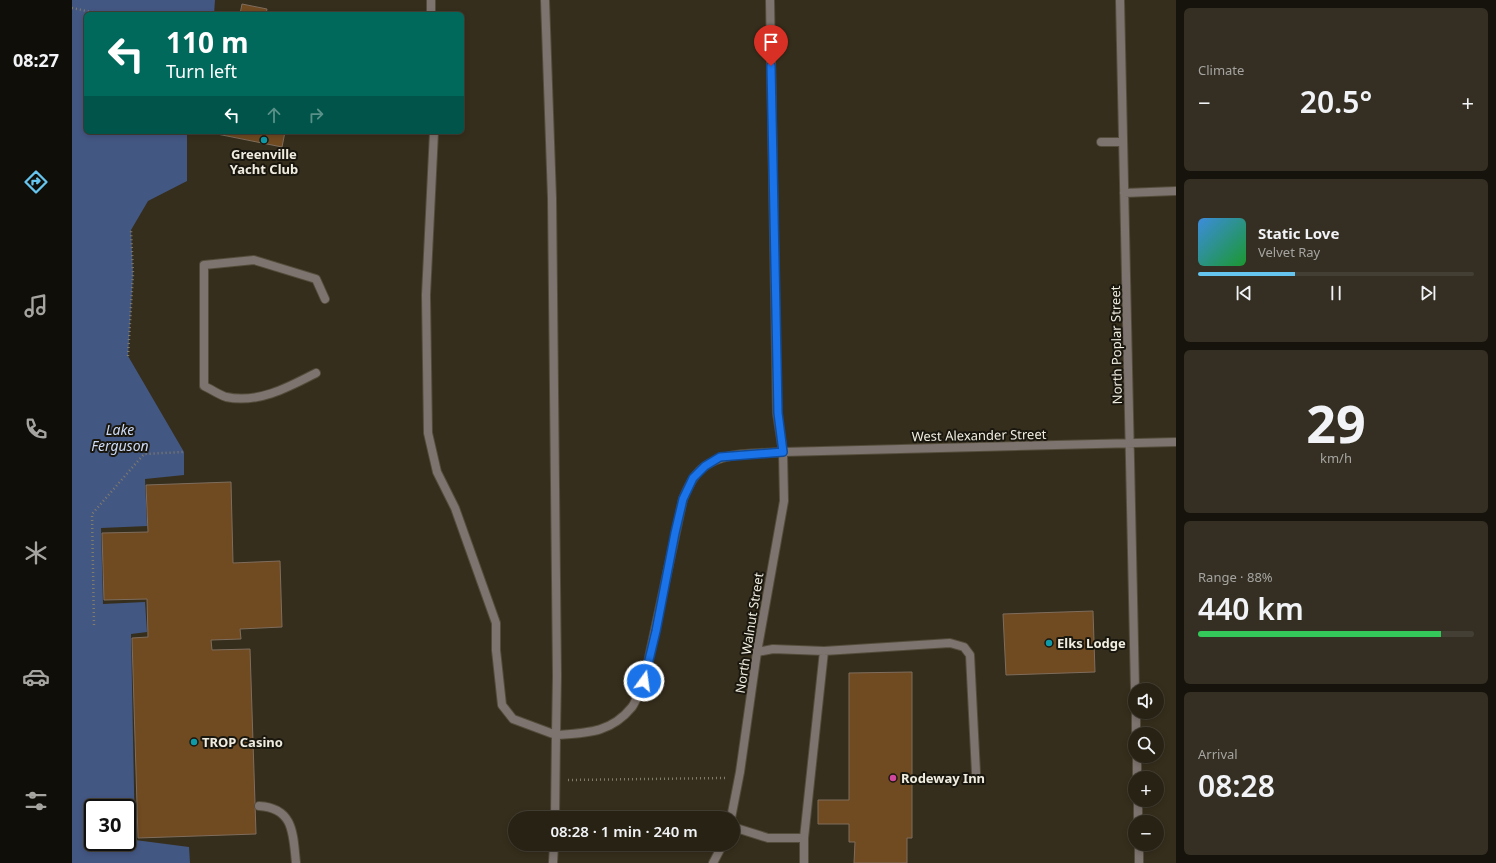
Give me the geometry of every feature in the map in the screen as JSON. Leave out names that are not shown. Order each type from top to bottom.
[{"type":"street","points":[[431,0],[431,12]]},
{"type":"street","points":[[545,0],[552,198],[558,676],[555,811]]},
{"type":"street","name":"North Walnut Street","points":[[732,811],[739,778],[757,652],[784,500],[783,452],[778,413],[770,0]]},
{"type":"street","name":"North Poplar Street","points":[[1120,0],[1136,683]]},
{"type":"street","points":[[434,134],[426,295],[428,433],[437,472],[455,508],[496,623],[496,650],[502,705],[513,719],[556,735]]},
{"type":"street","points":[[1102,142],[1123,142]]},
{"type":"street","points":[[1124,193],[1176,191]]},
{"type":"street","points":[[316,373],[284,390],[255,398],[226,397],[204,386],[204,265],[254,260],[316,279],[325,299]]},
{"type":"street","name":"West Alexander Street","points":[[556,735],[592,732],[614,724],[633,706],[644,681],[656,631],[683,499],[693,478],[705,466],[720,457],[783,452],[1176,442]]},
{"type":"street","points":[[757,652],[773,649],[824,651],[950,643],[964,647],[970,655],[976,773]]},
{"type":"street","points":[[804,863],[804,838],[824,651]]},
{"type":"street","points":[[259,806],[270,806],[280,812],[289,821],[296,863]]},
{"type":"street","points":[[740,829],[768,838],[804,838]]},
{"type":"street","points":[[554,851],[554,863]]},
{"type":"street","points":[[713,863],[719,851]]},
{"type":"street","points":[[1139,851],[1139,863]]},
{"type":"path","points":[[72,8],[91,12]]},
{"type":"path","points":[[128,356],[133,274],[130,230]]},
{"type":"path","points":[[94,626],[92,514],[144,454],[184,452]]},
{"type":"path","points":[[556,781],[739,778]]},
{"type":"water","name":"Lake Ferguson","points":[[72,0],[215,0],[214,12],[84,12],[84,134],[185,134],[187,135],[187,181],[148,201],[131,230],[133,274],[128,356],[184,452],[184,475],[145,479],[147,526],[101,528],[103,604],[145,602],[147,632],[131,634],[134,799],[84,799],[84,851],[136,851],[136,840],[189,847],[190,863],[72,863]]},
{"type":"building","points":[[242,4],[267,9],[266,12],[240,12]]},
{"type":"building","name":"Greenville Yacht Club","points":[[217,134],[285,134],[282,147]]},
{"type":"building","name":"TROP Casino","points":[[231,482],[233,563],[280,561],[282,627],[240,629],[241,639],[211,640],[212,650],[250,649],[256,834],[138,838],[132,638],[148,637],[147,599],[104,600],[102,533],[148,532],[146,485]]},
{"type":"building","name":"Elks Lodge","points":[[1093,611],[1095,672],[1006,675],[1003,614]]},
{"type":"building","points":[[912,672],[912,838],[907,838],[907,863],[854,863],[855,842],[849,842],[849,824],[818,824],[818,800],[849,800],[849,673]]},
{"type":"place","name":"Greenville Yacht Club","points":[[264,140]]},
{"type":"place","name":"Elks Lodge","points":[[1049,643]]},
{"type":"place","name":"TROP Casino","points":[[194,742]]},
{"type":"place","name":"Rodeway Inn","points":[[893,778]]},
{"type":"route","points":[[644,681],[656,631],[683,499],[693,478],[705,466],[720,457],[783,452],[778,413],[771,66]]}]
